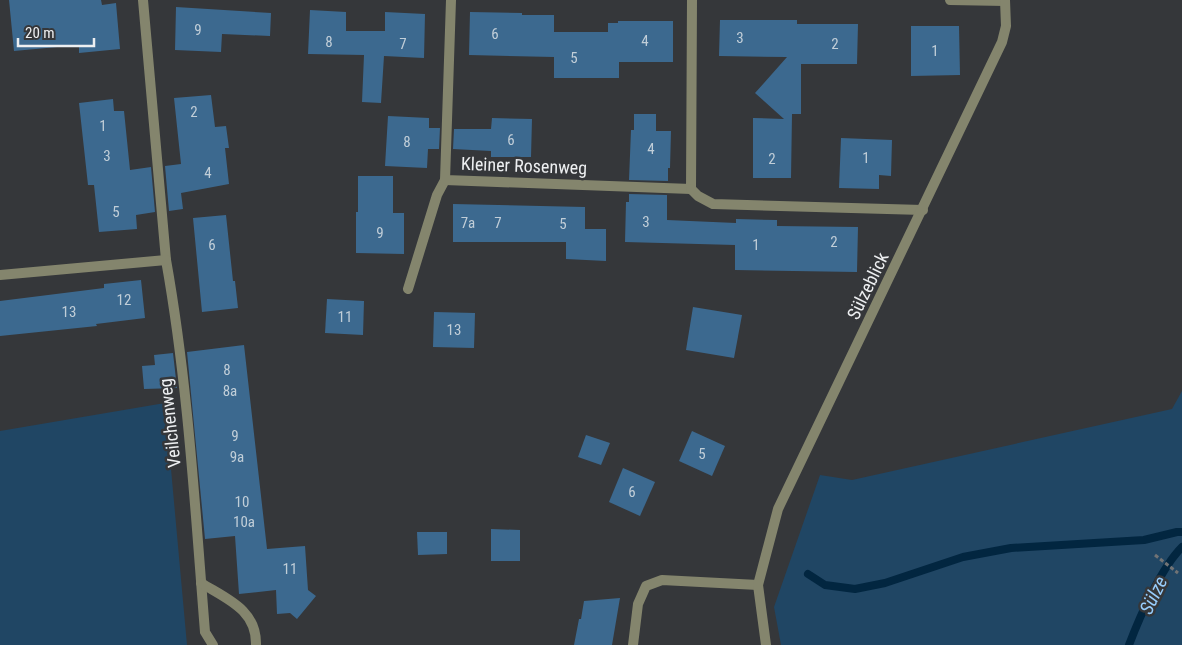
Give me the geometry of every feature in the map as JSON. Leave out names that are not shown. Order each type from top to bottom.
[{"type":"street","name":"Veilchenweg","points":[[143,0],[166,260],[173,296],[188,420],[205,632],[213,645]]},
{"type":"street","name":"Kleiner Rosenweg","points":[[451,0],[445,180],[691,189]]},
{"type":"street","points":[[692,0],[691,189],[698,196],[713,204],[923,210]]},
{"type":"street","points":[[950,0],[1005,1]]},
{"type":"street","name":"Sülzeblick","points":[[766,645],[758,586],[778,509],[1002,42],[1006,26],[1005,1]]},
{"type":"street","points":[[408,289],[437,195],[445,180]]},
{"type":"street","points":[[0,276],[166,260]]},
{"type":"street","points":[[633,645],[638,604],[646,586],[662,580],[758,586]]},
{"type":"street","points":[[201,583],[242,609],[250,618],[256,631],[256,645]]},
{"type":"path","points":[[1155,555],[1178,573]]},
{"type":"shaded area","points":[[1182,391],[1182,645],[781,645],[774,607],[820,475],[852,480],[1172,409]]},
{"type":"shaded area","points":[[165,403],[187,645],[0,645],[0,431]]},
{"type":"building","points":[[9,0],[101,0],[102,5],[116,3],[120,49],[79,53],[79,45],[14,51]]},
{"type":"building","points":[[176,7],[271,13],[270,36],[222,34],[221,52],[175,50]]},
{"type":"building","points":[[310,10],[346,12],[346,31],[385,31],[385,12],[425,14],[424,58],[384,56],[381,103],[362,102],[364,55],[308,54]]},
{"type":"building","points":[[470,12],[554,15],[554,32],[608,32],[608,23],[618,23],[618,21],[673,21],[673,62],[619,62],[619,78],[554,78],[554,57],[469,55]]},
{"type":"building","points":[[720,20],[797,20],[797,24],[858,24],[857,64],[801,64],[801,114],[792,114],[791,178],[753,178],[753,118],[784,119],[755,93],[787,57],[719,56]]},
{"type":"building","points":[[911,26],[959,26],[960,75],[911,76]]},
{"type":"building","points":[[211,95],[215,127],[226,126],[229,148],[225,148],[229,184],[181,193],[183,209],[169,211],[165,166],[181,164],[174,98]]},
{"type":"building","points":[[113,99],[114,111],[124,111],[130,170],[151,167],[155,212],[136,215],[137,229],[99,232],[94,185],[88,185],[79,103]]},
{"type":"building","points":[[634,114],[656,114],[656,131],[671,131],[668,181],[629,180],[631,130],[634,130]]},
{"type":"building","points":[[388,116],[429,118],[429,128],[440,128],[439,149],[428,149],[427,168],[385,166]]},
{"type":"building","points":[[492,118],[532,119],[531,157],[491,157],[491,151],[453,149],[454,129],[491,129]]},
{"type":"building","points":[[841,138],[892,140],[891,176],[879,175],[879,189],[839,188]]},
{"type":"building","points":[[358,176],[393,176],[393,213],[404,213],[404,254],[356,253]]},
{"type":"building","points":[[629,194],[667,195],[667,220],[736,223],[736,219],[777,220],[777,226],[858,227],[857,272],[735,270],[735,245],[625,242],[626,202],[629,202]]},
{"type":"building","points":[[453,204],[585,207],[585,229],[606,229],[606,261],[566,259],[566,242],[453,242]]},
{"type":"building","points":[[226,215],[233,281],[235,281],[238,308],[202,312],[193,218]]},
{"type":"building","points":[[141,280],[145,318],[96,324],[97,326],[0,336],[0,301],[104,288],[104,284]]},
{"type":"building","points":[[327,299],[364,301],[363,335],[325,333]]},
{"type":"building","points":[[693,307],[742,315],[734,358],[686,350]]},
{"type":"building","points":[[434,312],[475,313],[474,348],[433,347]]},
{"type":"building","points":[[244,345],[267,549],[305,546],[308,590],[316,596],[297,619],[290,613],[277,614],[276,590],[239,594],[235,536],[205,539],[187,352]]},
{"type":"building","points":[[173,353],[177,388],[144,389],[142,366],[155,365],[154,355]]},
{"type":"building","points":[[692,431],[725,446],[712,476],[679,461]]},
{"type":"building","points":[[586,435],[610,443],[601,465],[578,457]]},
{"type":"building","points":[[623,468],[655,482],[640,516],[609,502]]},
{"type":"building","points":[[491,529],[520,530],[520,561],[491,561]]},
{"type":"building","points":[[417,532],[447,532],[447,554],[418,555]]},
{"type":"building","points":[[620,598],[612,645],[574,645],[584,601]]},
{"type":"waterway","points":[[808,574],[825,585],[855,589],[885,583],[963,557],[1011,548],[1144,540],[1182,532]]},
{"type":"waterway","name":"Sülze","points":[[1129,645],[1145,607],[1166,567],[1182,547]]}]
